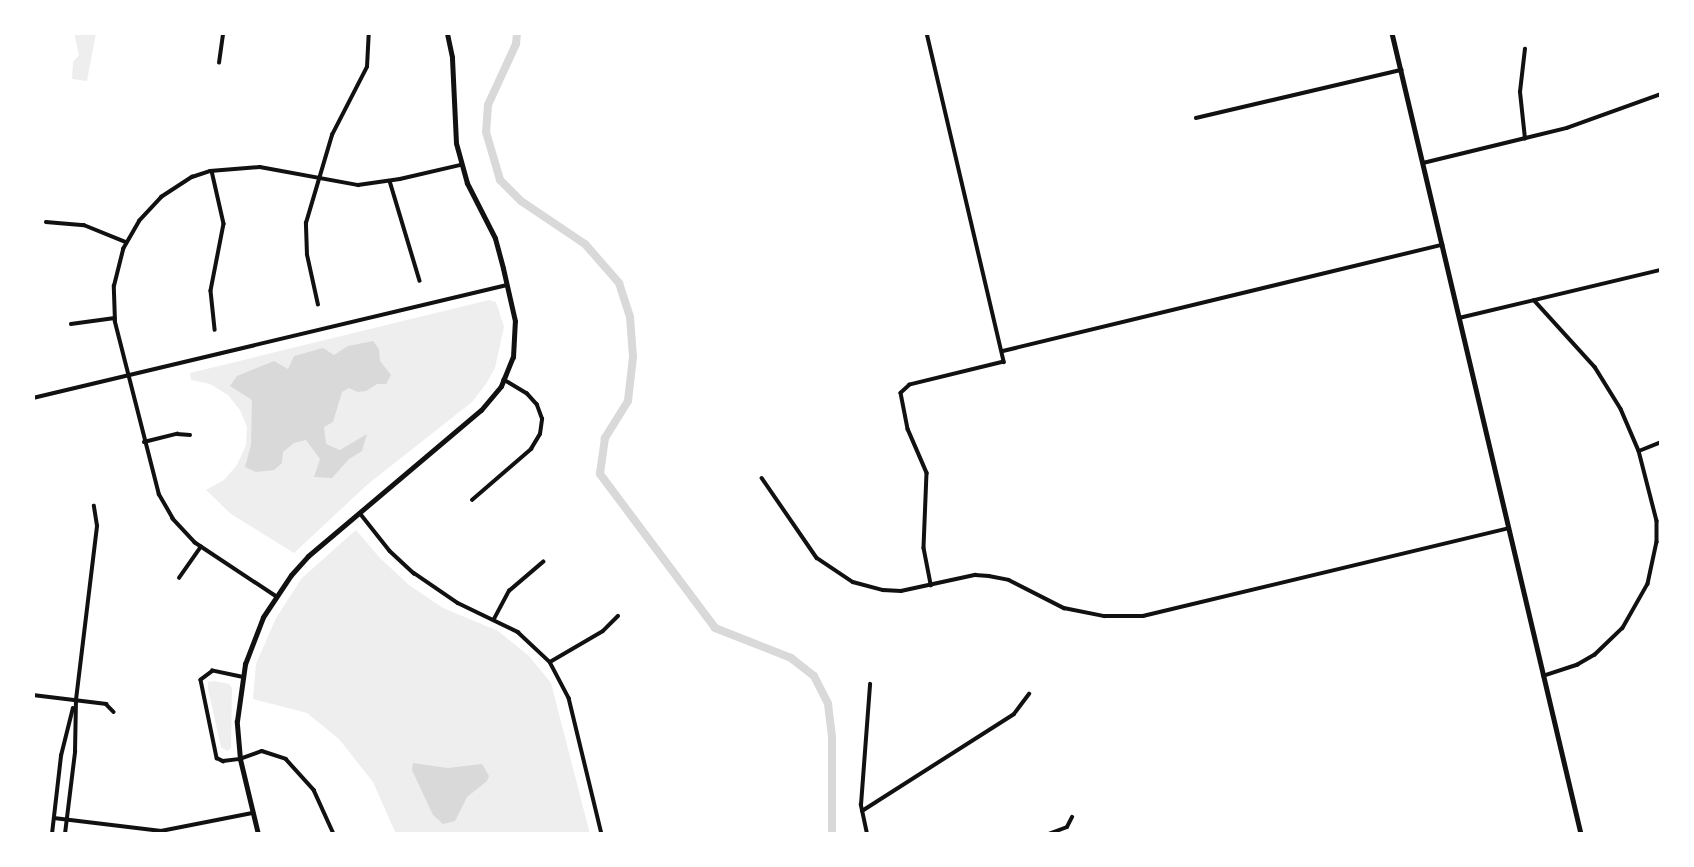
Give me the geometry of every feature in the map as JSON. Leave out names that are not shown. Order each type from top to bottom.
[{"type":"main road","points":[[258,834],[240,759],[237,721],[242,677],[257,628],[275,596],[308,556],[481,410],[504,380],[513,357],[516,332],[495,238],[460,164],[453,125],[453,70],[447,33]]},
{"type":"street","points":[[219,63],[223,33]]},
{"type":"street","points":[[318,305],[305,233],[337,125],[367,67],[369,33]]},
{"type":"street","points":[[927,33],[1004,362],[909,385],[901,393],[908,429],[927,473],[924,548],[931,585]]},
{"type":"street","points":[[1392,33],[1581,834]]},
{"type":"street","points":[[1525,49],[1520,92],[1525,139]]},
{"type":"street","points":[[1196,118],[1401,70]]},
{"type":"street","points":[[1423,163],[1567,128],[1661,94]]},
{"type":"street","points":[[275,596],[201,547],[183,531],[166,509],[153,480],[115,318],[114,286],[126,242],[139,220],[161,197],[192,177],[212,171],[260,167],[358,185],[390,181],[460,164]]},
{"type":"street","points":[[212,171],[224,224],[211,291],[215,330]]},
{"type":"street","points":[[390,181],[420,281]]},
{"type":"street","points":[[47,222],[84,225],[126,242]]},
{"type":"street","points":[[1003,351],[1442,245]]},
{"type":"street","points":[[1459,318],[1661,270]]},
{"type":"street","points":[[33,398],[507,285]]},
{"type":"street","points":[[1534,300],[1595,367],[1621,409],[1639,451],[1657,521],[1657,542],[1648,584],[1623,628],[1595,655],[1578,665],[1544,676]]},
{"type":"street","points":[[71,324],[115,318]]},
{"type":"street","points":[[472,500],[531,449],[540,434],[542,419],[537,405],[527,394],[504,380]]},
{"type":"street","points":[[144,442],[190,435]]},
{"type":"street","points":[[1639,451],[1661,442]]},
{"type":"street","points":[[762,478],[806,544],[830,569],[853,582],[883,590],[931,585],[975,575],[989,576],[1009,580],[1064,608],[1080,612],[1143,616],[1509,528]]},
{"type":"street","points":[[65,834],[75,752],[76,700],[97,526],[94,506]]},
{"type":"street","points":[[360,513],[390,551],[414,573],[447,597],[526,637],[550,662],[569,698],[602,834]]},
{"type":"street","points":[[179,578],[201,547]]},
{"type":"street","points":[[494,619],[509,591],[543,562]]},
{"type":"street","points":[[550,662],[603,631],[618,616]]},
{"type":"street","points":[[242,677],[213,671],[206,673],[200,683],[215,756],[223,761],[240,759],[261,751],[277,754],[290,762],[314,790],[334,834]]},
{"type":"street","points":[[867,834],[862,811],[870,684]]},
{"type":"street","points":[[862,811],[1014,714],[1029,694]]},
{"type":"street","points":[[33,695],[106,704],[114,712]]},
{"type":"street","points":[[52,834],[61,756],[76,700]]},
{"type":"street","points":[[54,818],[137,832],[176,830],[253,813]]},
{"type":"street","points":[[1049,834],[1067,827],[1072,817]]},
{"type":"shaded area","points":[[74,33],[96,33],[87,81],[72,79],[73,62],[79,55]]},
{"type":"shaded area","points":[[489,300],[496,302],[504,327],[495,368],[486,384],[472,402],[368,484],[294,553],[231,514],[206,490],[224,480],[237,465],[246,445],[247,427],[240,410],[228,395],[210,384],[191,380],[190,373]]},
{"type":"shaded area","points":[[373,341],[379,349],[380,361],[391,375],[386,384],[377,384],[366,391],[358,392],[349,388],[342,392],[333,422],[324,427],[326,444],[340,450],[367,434],[362,451],[349,459],[332,478],[314,477],[320,459],[306,440],[294,443],[283,452],[282,463],[274,470],[256,472],[245,467],[251,445],[252,400],[230,386],[237,376],[274,361],[288,369],[294,356],[323,348],[334,355],[348,346]]},
{"type":"shaded area","points":[[356,530],[380,558],[409,585],[443,608],[498,631],[529,656],[551,683],[590,834],[396,834],[373,782],[339,739],[307,713],[253,699],[256,664],[276,618],[302,578]]},
{"type":"shaded area","points":[[208,682],[229,684],[232,688],[231,748],[227,751],[221,747],[208,689]]},
{"type":"shaded area","points":[[413,763],[448,768],[482,764],[489,776],[487,781],[467,797],[455,821],[443,824],[433,815],[412,770]]},
{"type":"waterway","points":[[517,33],[516,44],[488,105],[486,132],[500,180],[521,201],[585,244],[619,283],[630,317],[633,357],[628,401],[605,438],[600,474],[715,628],[791,658],[814,676],[828,704],[832,738],[832,834]]}]
